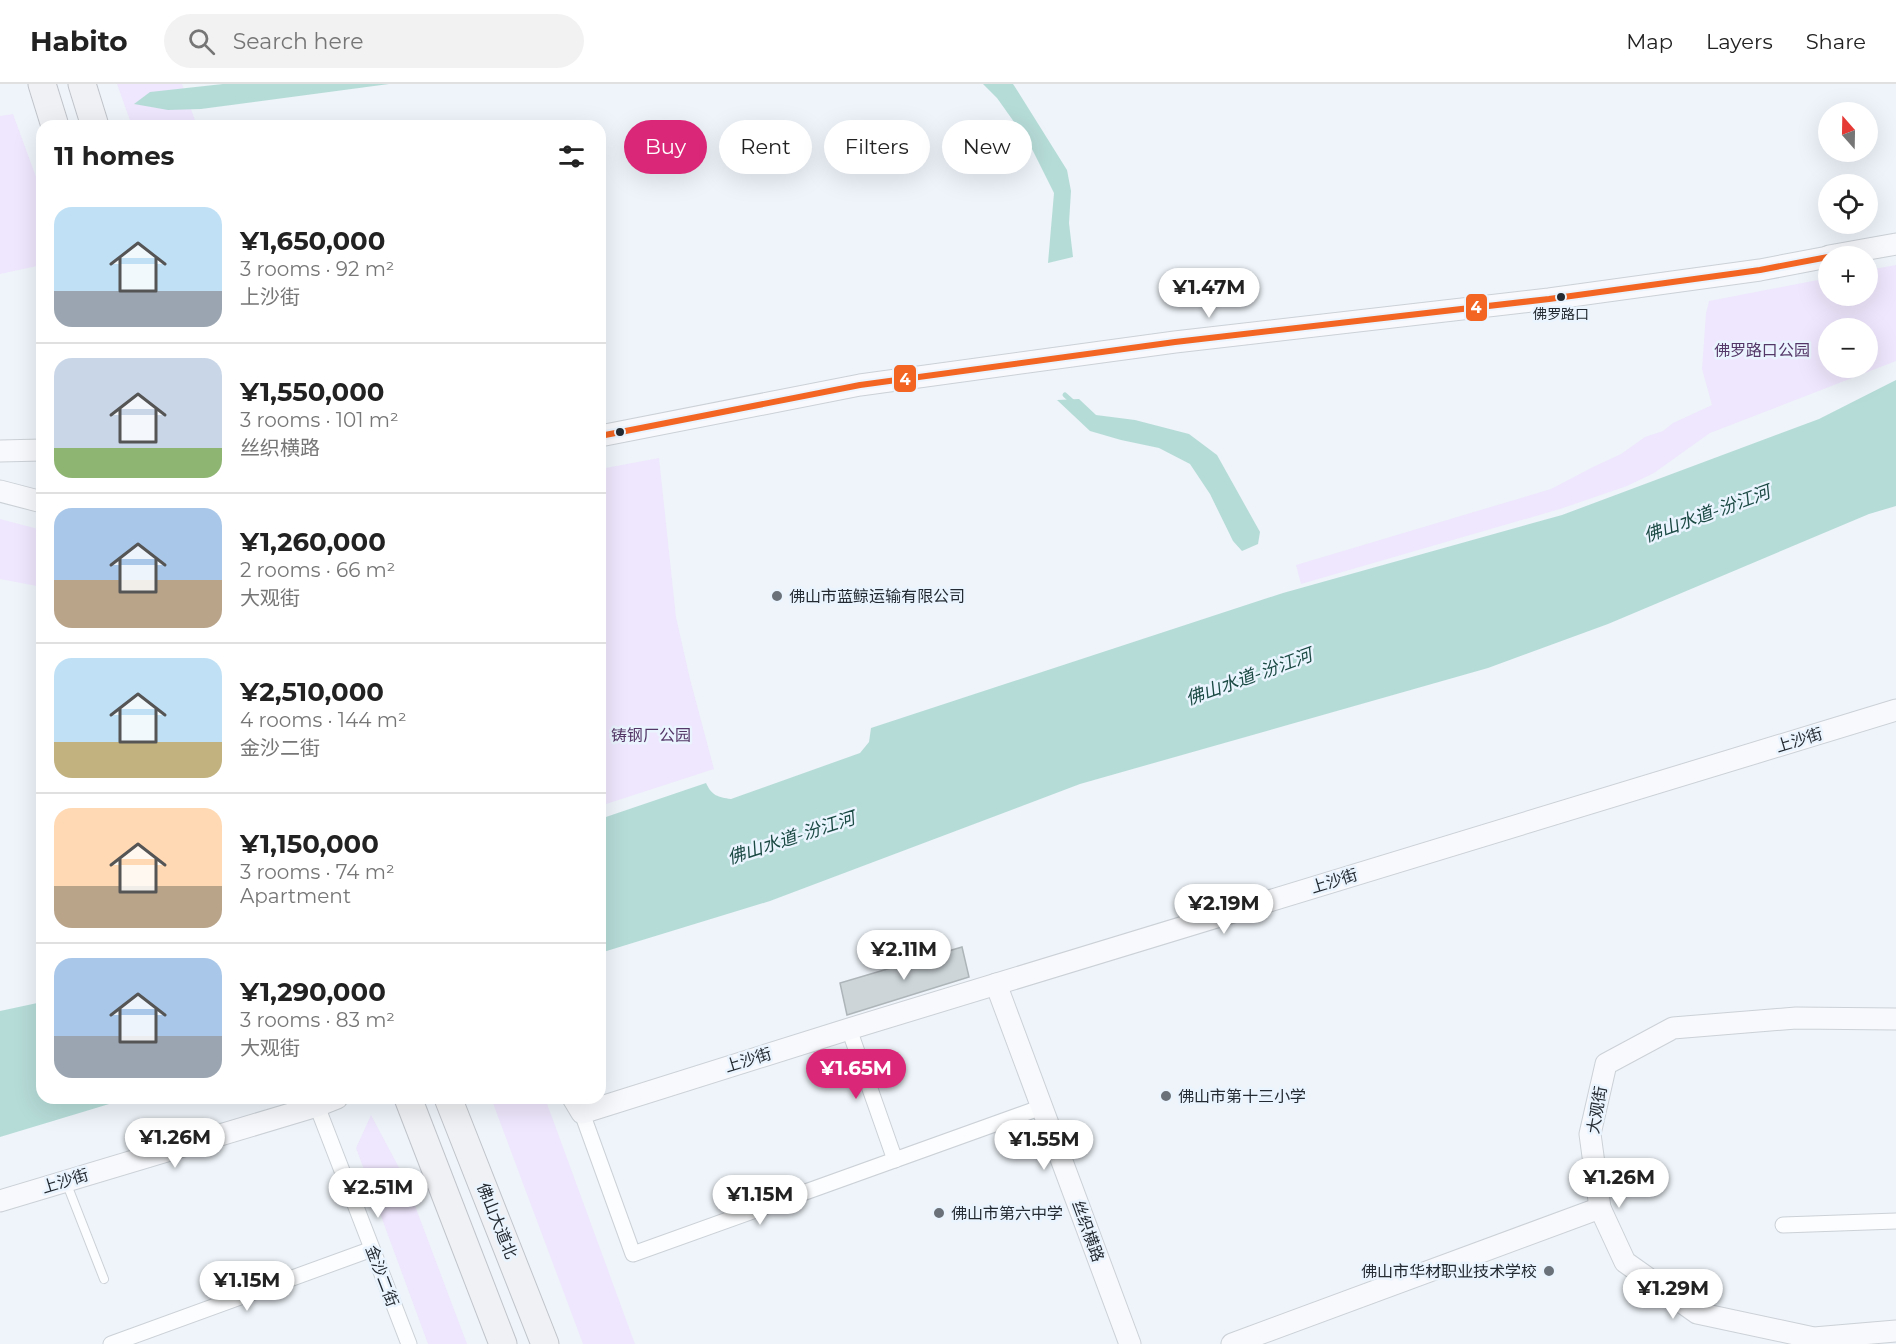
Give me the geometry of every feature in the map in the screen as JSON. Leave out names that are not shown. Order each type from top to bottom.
[{"type":"highway","points":[[42,84],[53,120]]},
{"type":"highway","points":[[82,84],[93,120]]},
{"type":"highway","points":[[410,1104],[503,1344]]},
{"type":"highway","name":"佛山大道北","points":[[450,1104],[545,1344]]},
{"type":"street","points":[[1878,247],[1896,244]]},
{"type":"street","points":[[606,435],[860,385],[1175,342],[1549,300],[1760,270],[1818,259]]},
{"type":"street","points":[[0,451],[36,450]]},
{"type":"street","points":[[0,491],[36,500]]},
{"type":"street","name":"上沙街","points":[[606,1097],[849,1029],[1896,710]]},
{"type":"street","name":"丝织横路","points":[[996,984],[1130,1344]]},
{"type":"street","name":"大观街","points":[[1892,1335],[1815,1341],[1697,1312],[1625,1262],[1600,1208],[1590,1134],[1606,1064],[1673,1028],[1796,1018],[1896,1019]]},
{"type":"street","points":[[849,1029],[895,1161]]},
{"type":"street","name":"上沙街","points":[[0,1201],[320,1104]]},
{"type":"street","name":"金沙二街","points":[[328,1104],[372,1249],[409,1344]]},
{"type":"street","points":[[577,1105],[633,1254],[1042,1107]]},
{"type":"street","points":[[1233,1344],[1600,1208]]},
{"type":"street","points":[[1783,1225],[1896,1221]]},
{"type":"street","points":[[111,1344],[372,1249]]},
{"type":"lane","points":[[66,1181],[104,1279]]},
{"type":"green space","points":[[117,84],[182,84],[195,120],[130,120]]},
{"type":"green space","points":[[13,114],[36,177],[36,266],[0,274],[0,116]]},
{"type":"green space","name":"佛罗路口公园","points":[[1896,265],[1896,361],[1878,368],[1878,318],[1818,318],[1818,378],[1852,378],[1710,433],[1654,473],[1627,486],[1560,509],[1301,584],[1296,565],[1551,489],[1621,454],[1645,437],[1663,431],[1673,423],[1712,405],[1702,369],[1709,301],[1818,280],[1818,306],[1878,306],[1878,268]]},
{"type":"green space","name":"铸钢厂公园","points":[[659,458],[676,617],[714,769],[606,804],[606,468]]},
{"type":"green space","points":[[0,519],[36,528],[36,586],[0,579]]},
{"type":"green space","points":[[493,1104],[547,1104],[635,1344],[583,1344]]},
{"type":"green space","points":[[371,1115],[405,1179],[467,1344],[428,1344],[356,1148]]},
{"type":"water","points":[[223,84],[389,84],[201,109],[168,110],[134,104],[150,92]]},
{"type":"water","points":[[983,84],[1013,84],[1067,170],[1071,191],[1069,223],[1073,257],[1048,263],[1054,193],[1032,149],[1032,120],[1013,120],[997,98]]},
{"type":"water","name":"佛山水道-汾江河","points":[[1896,380],[1896,506],[1869,514],[1608,624],[1488,668],[1080,784],[770,901],[606,951],[606,817],[706,783],[716,795],[731,799],[860,753],[869,742],[871,728],[1283,593],[1562,515],[1819,419]]},
{"type":"water","points":[[1079,399],[1096,415],[1135,420],[1189,434],[1217,455],[1260,532],[1258,544],[1242,551],[1233,541],[1210,494],[1190,464],[1159,448],[1090,431],[1057,400]]},
{"type":"water","points":[[36,1003],[36,1104],[109,1104],[0,1137],[0,1011]]},
{"type":"building","points":[[962,947],[969,977],[847,1015],[840,983]]},
{"type":"waterway","points":[[1065,395],[1075,404]]},
{"type":"transit line","name":"4","points":[[606,435],[860,385],[1175,342],[1549,299],[1760,270],[1818,259]]},
{"type":"place","name":"佛罗路口","points":[[1561,297]]},
{"type":"place","name":"佛山市蓝鲸运输有限公司","points":[[777,596]]},
{"type":"place","name":"佛山市第十三小学","points":[[1166,1096]]},
{"type":"place","name":"佛山市第六中学","points":[[939,1213]]},
{"type":"place","name":"佛山市华材职业技术学校","points":[[1549,1271]]}]
